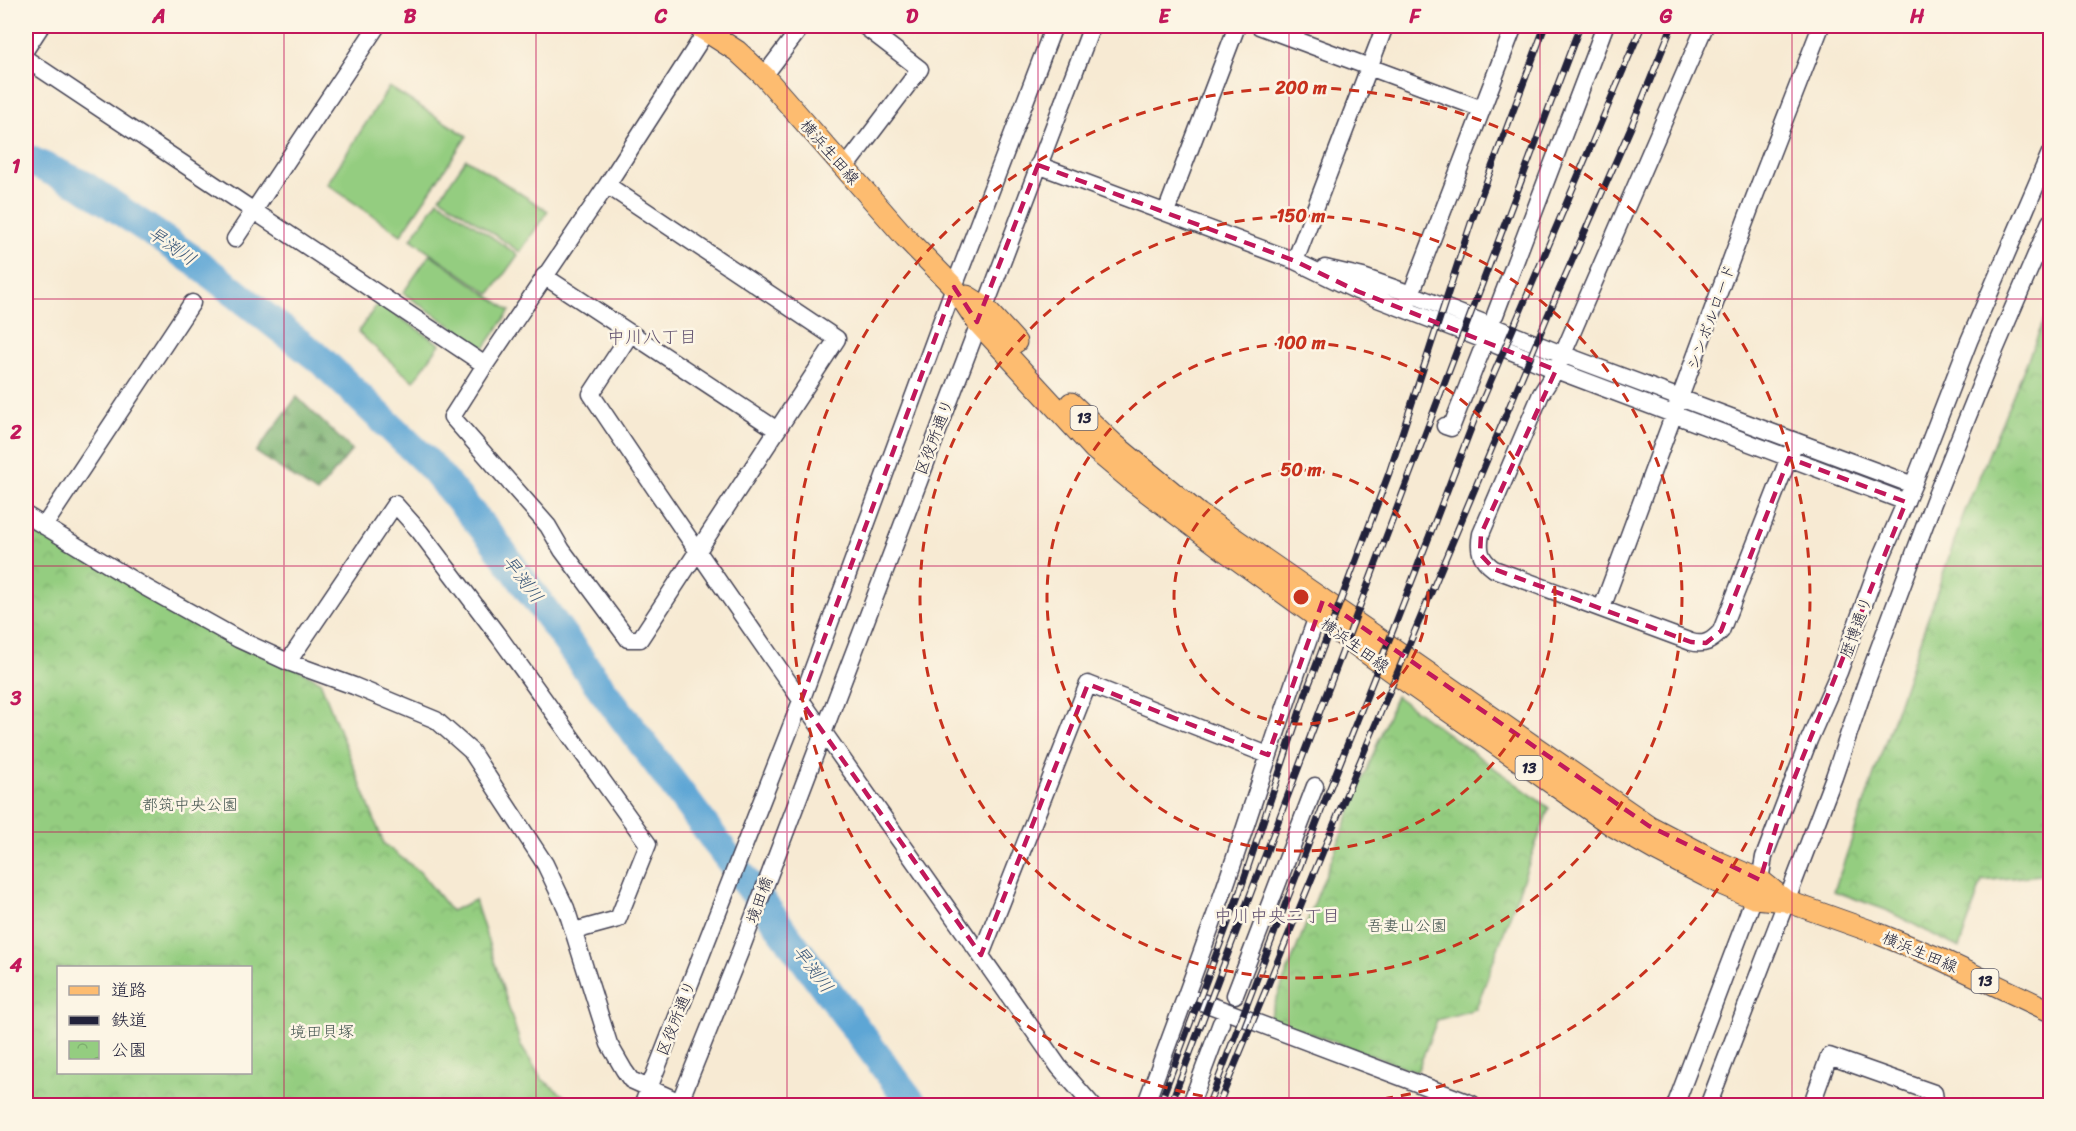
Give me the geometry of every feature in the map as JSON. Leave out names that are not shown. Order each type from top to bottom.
[{"type":"main road","name":"横浜生田線","points":[[703,28],[736,51],[764,76],[905,237],[981,315],[1094,449],[1131,480],[1320,608],[1613,826],[1711,879],[1757,889],[1938,958],[2050,1011]]},
{"type":"street","points":[[26,49],[41,26]]},
{"type":"street","points":[[235,239],[377,26]]},
{"type":"street","points":[[764,76],[802,26]]},
{"type":"street","points":[[844,169],[920,69],[864,26]]},
{"type":"street","name":"区役所通り","points":[[749,830],[801,701],[954,287],[1054,26]]},
{"type":"street","name":"区役所通り","points":[[778,849],[1092,26]]},
{"type":"street","points":[[1166,212],[1237,26]]},
{"type":"street","points":[[1259,26],[1482,109]]},
{"type":"street","points":[[1295,261],[1385,26]]},
{"type":"street","points":[[1408,302],[1514,26]]},
{"type":"street","points":[[1495,315],[1605,26]]},
{"type":"street","points":[[1705,26],[1559,362],[1541,394],[1481,534],[1480,554],[1485,562],[1494,569],[1691,642],[1698,644],[1714,639],[1721,631],[1792,450]]},
{"type":"street","name":"シンボルロード","points":[[1602,608],[1754,198],[1821,26]]},
{"type":"street","points":[[607,184],[837,339],[640,639],[628,639],[562,550],[548,526],[452,417],[607,184],[703,28]]},
{"type":"street","points":[[26,59],[485,365]]},
{"type":"street","name":"歴博通り","points":[[1675,1106],[1757,889],[1764,857],[1781,811],[1839,672],[1879,563],[1913,485],[1969,340],[2050,153]]},
{"type":"street","points":[[1038,165],[1295,261],[1363,277],[1408,302],[1792,450],[1906,502]]},
{"type":"street","name":"歴博通り","points":[[1708,1106],[1834,777],[1866,683],[1933,503],[2050,222]]},
{"type":"street","points":[[544,276],[777,430]]},
{"type":"street","points":[[44,526],[192,303]]},
{"type":"street","points":[[631,333],[591,394],[696,551],[1059,1067],[1093,1106]]},
{"type":"street","points":[[1445,426],[1451,428],[1481,352]]},
{"type":"street","points":[[1792,450],[1913,485]]},
{"type":"street","points":[[288,662],[395,504],[420,532],[501,638],[648,844],[618,920],[574,931]]},
{"type":"street","points":[[26,514],[142,586],[238,639],[288,662],[436,720],[471,751],[544,864],[566,908],[609,1044],[631,1080],[679,1104]]},
{"type":"street","points":[[1144,1106],[1229,876],[1268,755],[1320,608]]},
{"type":"street","points":[[981,956],[1088,684],[1268,755]]},
{"type":"street","points":[[1235,995],[1315,786]]},
{"type":"street","name":"境田橋","points":[[711,931],[749,830]]},
{"type":"street","name":"境田橋","points":[[740,952],[778,849]]},
{"type":"street","name":"区役所通り","points":[[642,1106],[711,931]]},
{"type":"street","name":"区役所通り","points":[[679,1104],[740,952]]},
{"type":"street","points":[[1186,996],[1472,1104],[1472,1106]]},
{"type":"street","points":[[1190,1106],[1221,1023]]},
{"type":"street","points":[[1811,1106],[1829,1056],[1934,1093],[1936,1106]]},
{"type":"highlighted area","points":[[1038,165],[1295,261],[1357,291],[1556,370],[1481,534],[1480,554],[1494,569],[1691,642],[1706,643],[1721,631],[1789,458],[1906,502],[1781,811],[1760,880],[1649,826],[1323,600],[1268,755],[1088,684],[981,955],[801,701],[954,287],[977,322]]},
{"type":"green space","points":[[389,87],[467,136],[401,235],[327,184]]},
{"type":"green space","points":[[466,159],[548,211],[520,252],[440,197]]},
{"type":"green space","points":[[438,200],[518,255],[490,294],[411,239]]},
{"type":"green space","points":[[430,254],[510,311],[484,348],[403,293]]},
{"type":"green space","points":[[378,303],[440,344],[414,381],[358,332]]},
{"type":"green space","points":[[2050,306],[2050,874],[1982,881],[1959,948],[1886,910],[1834,891],[1963,516]]},
{"type":"green space","points":[[297,397],[352,450],[317,493],[256,452]]},
{"type":"green space","name":"都筑中央公園","points":[[26,523],[320,681],[384,844],[420,872],[451,911],[475,900],[521,1046],[542,1079],[576,1105],[26,1106]]},
{"type":"green space","name":"吾妻山公園","points":[[1396,696],[1549,808],[1476,1009],[1437,1020],[1417,1072],[1269,1018]]},
{"type":"waterway","name":"早渕川","points":[[26,159],[83,185],[196,262],[322,361],[429,464],[492,538],[584,665],[914,1106]]},
{"type":"railway","points":[[1159,1106],[1240,891],[1308,687],[1389,473],[1472,220],[1545,26]]},
{"type":"railway","points":[[1170,1106],[1580,26]]},
{"type":"railway","points":[[1208,1106],[1477,413],[1642,26]]},
{"type":"railway","points":[[1218,1106],[1358,766],[1672,26]]},
{"type":"district","name":"中川八丁目","points":[[652,337]]},
{"type":"district","name":"中川中央二丁目","points":[[1277,916]]},
{"type":"park label","name":"境田貝塚","points":[[322,1031]]}]
